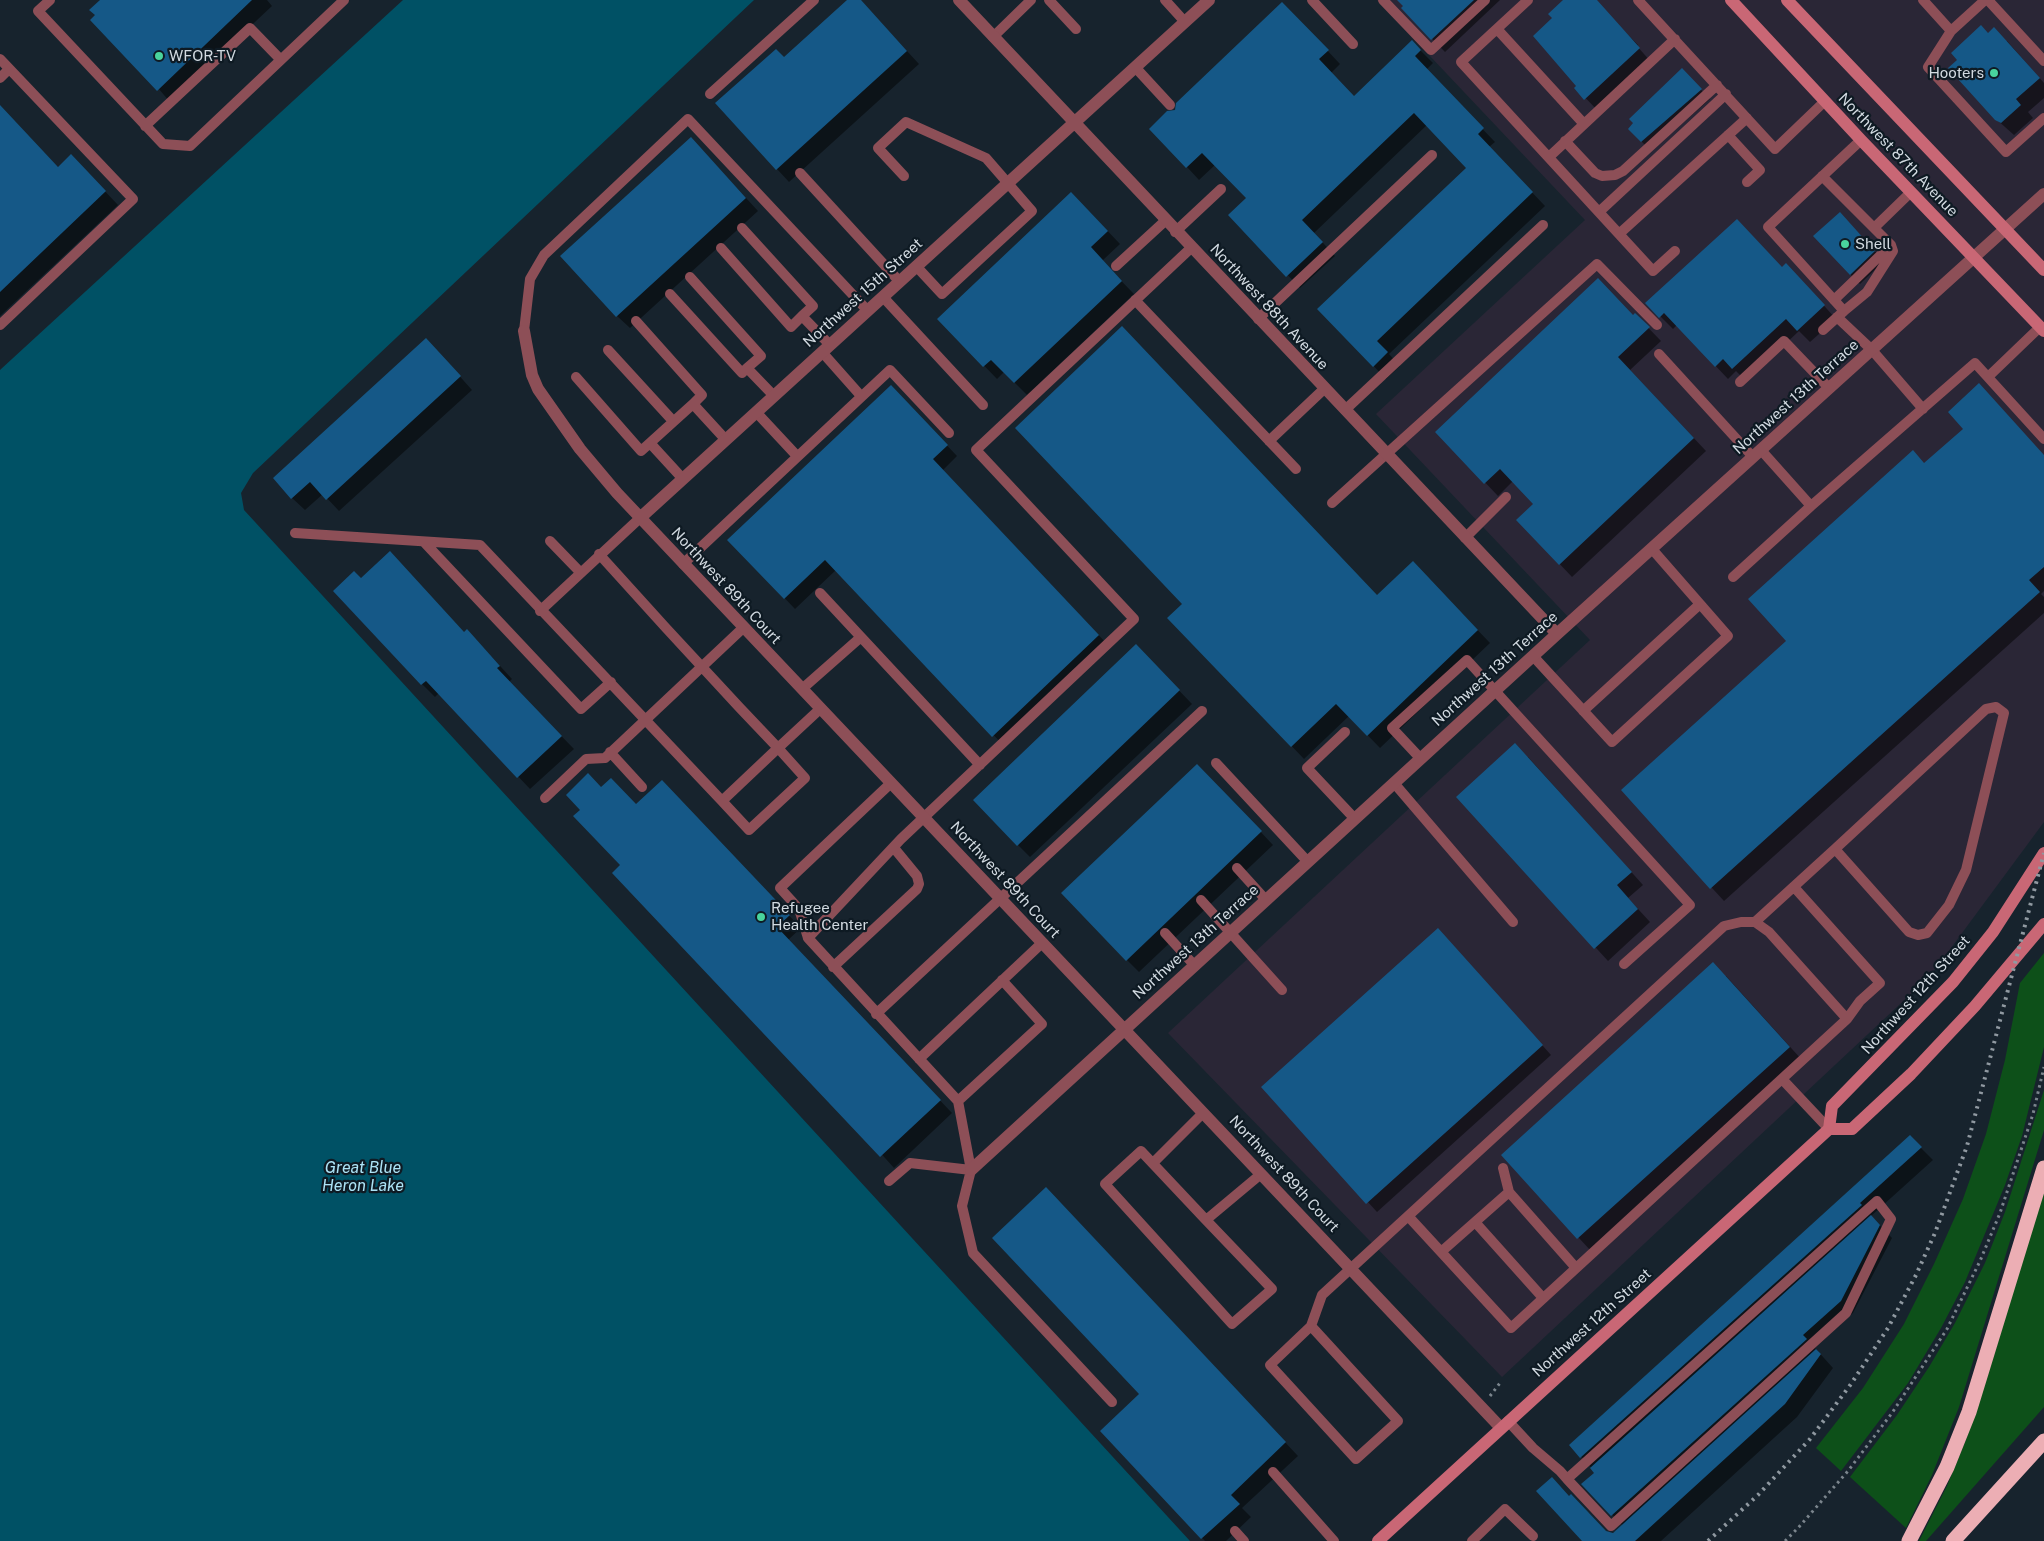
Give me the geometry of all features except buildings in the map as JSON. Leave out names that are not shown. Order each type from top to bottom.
[{"type":"highway","points":[[1909,1541],[1947,1467],[1969,1412],[2044,1168]]},
{"type":"highway","points":[[1953,1541],[2044,1441]]},
{"type":"main road","name":"Northwest 87th Avenue","points":[[1731,0],[1860,140],[2042,329]]},
{"type":"main road","name":"Northwest 87th Avenue","points":[[1787,0],[2044,270]]},
{"type":"main road","name":"Northwest 12th Street","points":[[1378,1541],[1829,1129],[1832,1106],[1897,1043],[1953,982],[1993,932],[2044,854]]},
{"type":"main road","points":[[1829,1129],[1852,1129],[1911,1074],[1975,1006],[2044,924]]},
{"type":"street","name":"Northwest 88th Avenue","points":[[959,0],[1258,320],[1557,634]]},
{"type":"street","name":"Northwest 15th Street","points":[[640,518],[1210,0]]},
{"type":"street","name":"Northwest 13th Terrace","points":[[971,1170],[1557,634],[2044,194]]},
{"type":"street","name":"Northwest 89th Court","points":[[524,331],[532,375],[538,389],[592,465],[683,564],[1351,1269],[1504,1425]]},
{"type":"lane","points":[[50,0],[38,11],[145,126],[163,144],[190,146],[344,0]]},
{"type":"lane","points":[[710,94],[814,0]]},
{"type":"lane","points":[[993,37],[1031,0]]},
{"type":"lane","points":[[1049,0],[1076,29]]},
{"type":"lane","points":[[1165,0],[1185,22]]},
{"type":"lane","points":[[1312,0],[1353,44]]},
{"type":"lane","points":[[1384,0],[1431,50],[1485,0]]},
{"type":"lane","points":[[1528,0],[1461,62],[1653,271],[1675,251]]},
{"type":"lane","points":[[1923,0],[1951,31]]},
{"type":"lane","points":[[2044,61],[1987,0],[1951,31],[1928,67],[2006,152],[2044,118]]},
{"type":"lane","points":[[1640,1],[1775,149],[1825,101]]},
{"type":"lane","points":[[145,126],[250,28],[281,60]]},
{"type":"lane","points":[[1496,29],[1584,124]]},
{"type":"lane","points":[[1548,157],[1675,39]]},
{"type":"lane","points":[[0,60],[134,199],[0,325]]},
{"type":"lane","points":[[1135,68],[1170,105]]},
{"type":"lane","points":[[0,78],[10,69]]},
{"type":"lane","points":[[1565,141],[1595,173],[1602,176],[1615,175],[1623,171],[1717,84]]},
{"type":"lane","points":[[1599,212],[1726,94]]},
{"type":"lane","points":[[1619,234],[1747,118]]},
{"type":"lane","points":[[524,331],[530,279],[544,255],[688,119],[868,311]]},
{"type":"lane","points":[[904,176],[878,148],[906,122],[986,158],[1032,211],[942,294],[916,266]]},
{"type":"lane","points":[[1728,135],[1760,170],[1747,182]]},
{"type":"lane","points":[[1860,140],[1768,227],[1834,300],[1841,314],[1923,409]]},
{"type":"lane","points":[[1258,320],[1432,154]]},
{"type":"lane","points":[[800,173],[900,282]]},
{"type":"lane","points":[[1822,176],[1875,227],[1892,245],[1893,251],[1877,280],[1867,292],[1823,330]]},
{"type":"lane","points":[[1175,232],[1221,188]]},
{"type":"lane","points":[[1875,227],[1911,192]]},
{"type":"lane","points":[[1116,266],[1165,221]]},
{"type":"lane","points":[[1345,410],[1544,225]]},
{"type":"lane","points":[[721,248],[791,327],[813,306],[742,228]]},
{"type":"lane","points":[[1834,300],[1892,245]]},
{"type":"lane","points":[[808,938],[924,818],[1134,619],[976,450],[1191,248]]},
{"type":"lane","points":[[1332,503],[1597,264],[1657,325]]},
{"type":"lane","points":[[670,294],[742,373],[760,356],[690,277]]},
{"type":"lane","points":[[883,297],[983,405]]},
{"type":"lane","points":[[1135,300],[1296,469]]},
{"type":"lane","points":[[802,316],[861,396]]},
{"type":"lane","points":[[576,377],[641,451],[702,395],[636,321]]},
{"type":"lane","points":[[1988,377],[2042,329]]},
{"type":"lane","points":[[1740,382],[1784,341],[1829,388]]},
{"type":"lane","points":[[608,350],[673,421]]},
{"type":"lane","points":[[1659,354],[1811,506]]},
{"type":"lane","points":[[1733,577],[1811,506],[1976,363],[2044,439]]},
{"type":"lane","points":[[747,368],[774,396]]},
{"type":"lane","points":[[683,564],[796,456],[890,370],[949,433]]},
{"type":"lane","points":[[1269,440],[1324,389]]},
{"type":"lane","points":[[692,404],[726,440]]},
{"type":"lane","points":[[756,412],[796,456]]},
{"type":"lane","points":[[650,442],[683,479]]},
{"type":"lane","points":[[1465,538],[1506,497]]},
{"type":"lane","name":"Northwest 15th Street","points":[[540,611],[599,554],[640,518]]},
{"type":"lane","points":[[295,533],[480,545],[540,611],[611,682],[749,830],[805,778],[599,554]]},
{"type":"lane","points":[[550,541],[580,572]]},
{"type":"lane","points":[[424,542],[580,709],[611,682]]},
{"type":"lane","points":[[1533,656],[1612,742],[1619,736],[1728,636],[1652,548]]},
{"type":"lane","points":[[820,593],[980,765]]},
{"type":"lane","points":[[1583,711],[1700,604]]},
{"type":"lane","points":[[545,798],[586,759],[604,758],[744,628]]},
{"type":"lane","points":[[802,689],[860,637]]},
{"type":"lane","points":[[1421,759],[1392,728],[1467,660],[1690,905],[1624,964]]},
{"type":"lane","points":[[1755,922],[1794,887],[1834,849],[1986,709],[1996,707],[2004,713],[1966,870],[1949,905],[1927,933],[1918,935],[1909,932],[1834,849]]},
{"type":"lane","points":[[722,801],[820,709]]},
{"type":"lane","points":[[876,1014],[1202,711]]},
{"type":"lane","points":[[1345,732],[1307,768],[1355,819]]},
{"type":"lane","points":[[610,752],[642,787]]},
{"type":"lane","points":[[1216,763],[1308,862]]},
{"type":"lane","points":[[890,783],[780,888],[799,908],[808,938],[958,1101],[971,1170],[962,1206],[973,1252],[1112,1402]]},
{"type":"lane","points":[[1394,783],[1513,922]]},
{"type":"lane","points":[[833,967],[917,889],[920,884],[917,876],[894,848]]},
{"type":"lane","points":[[1237,868],[1266,900]]},
{"type":"lane","points":[[1408,1216],[1511,1328],[1847,1019],[1860,1001],[1880,983],[1794,887]]},
{"type":"lane","points":[[1201,900],[1282,990]]},
{"type":"lane","points":[[1311,1326],[1398,1421],[1356,1458],[1270,1364],[1311,1326],[1322,1295],[1724,926],[1741,922],[1755,922],[1769,932],[1847,1019]]},
{"type":"lane","points":[[1165,933],[1194,966]]},
{"type":"lane","points":[[919,1059],[1042,943]]},
{"type":"lane","points":[[958,1101],[1042,1024],[1002,980]]},
{"type":"lane","points":[[1782,1078],[1829,1129]]},
{"type":"lane","points":[[1153,1164],[1203,1113]]},
{"type":"lane","points":[[1141,1151],[1206,1220],[1272,1289],[1232,1324],[1104,1184],[1141,1151]]},
{"type":"lane","points":[[889,1181],[910,1163],[971,1170]]},
{"type":"lane","points":[[1503,1168],[1509,1192],[1576,1268]]},
{"type":"lane","points":[[1206,1220],[1261,1174]]},
{"type":"lane","points":[[1441,1252],[1509,1192]]},
{"type":"lane","points":[[1504,1425],[1568,1479],[1611,1526],[1846,1313],[1891,1219],[1877,1201],[1568,1479]]},
{"type":"lane","points":[[1475,1222],[1543,1298]]},
{"type":"lane","points":[[1273,1472],[1334,1541]]},
{"type":"lane","points":[[1472,1541],[1506,1509],[1533,1539]]},
{"type":"lane","points":[[1235,1531],[1244,1541]]},
{"type":"path","points":[[1785,1541],[1864,1449],[1919,1374],[1947,1329],[1980,1261],[2000,1213],[2033,1114],[2044,1066]]},
{"type":"shaded area","points":[[1377,0],[2044,0],[2044,822],[1931,975],[1502,1377],[1168,1033],[1590,640],[1376,414],[1585,220]]},
{"type":"green space","points":[[2044,953],[2044,1047],[2022,1136],[2005,1185],[1965,1282],[1941,1328],[1908,1383],[1841,1471],[1816,1448],[1863,1388],[1904,1324],[1934,1264],[1963,1199],[1986,1134],[2005,1060],[2020,983]]},
{"type":"green space","points":[[2044,1090],[2044,1130],[1959,1407],[1932,1475],[1906,1528],[1850,1477],[1897,1415],[1955,1323],[1985,1263],[2005,1212]]},
{"type":"green space","points":[[2044,1190],[2044,1407],[1926,1541],[1919,1541],[1947,1486],[1965,1442],[1991,1365]]},
{"type":"water","name":"Great Blue Heron Lake","points":[[403,0],[754,0],[253,473],[241,493],[244,510],[1190,1541],[0,1541],[0,370]]},
{"type":"railway","points":[[1708,1541],[1758,1495],[1810,1439],[1851,1384],[1888,1328],[1916,1275],[1935,1233],[1967,1146],[2044,853]]},
{"type":"place","name":"WFOR-TV","points":[[159,56]]},
{"type":"place","name":"Hooters","points":[[1994,73]]},
{"type":"place","name":"Shell","points":[[1845,244]]},
{"type":"place","name":"Refugee Health Center","points":[[761,917]]}]
